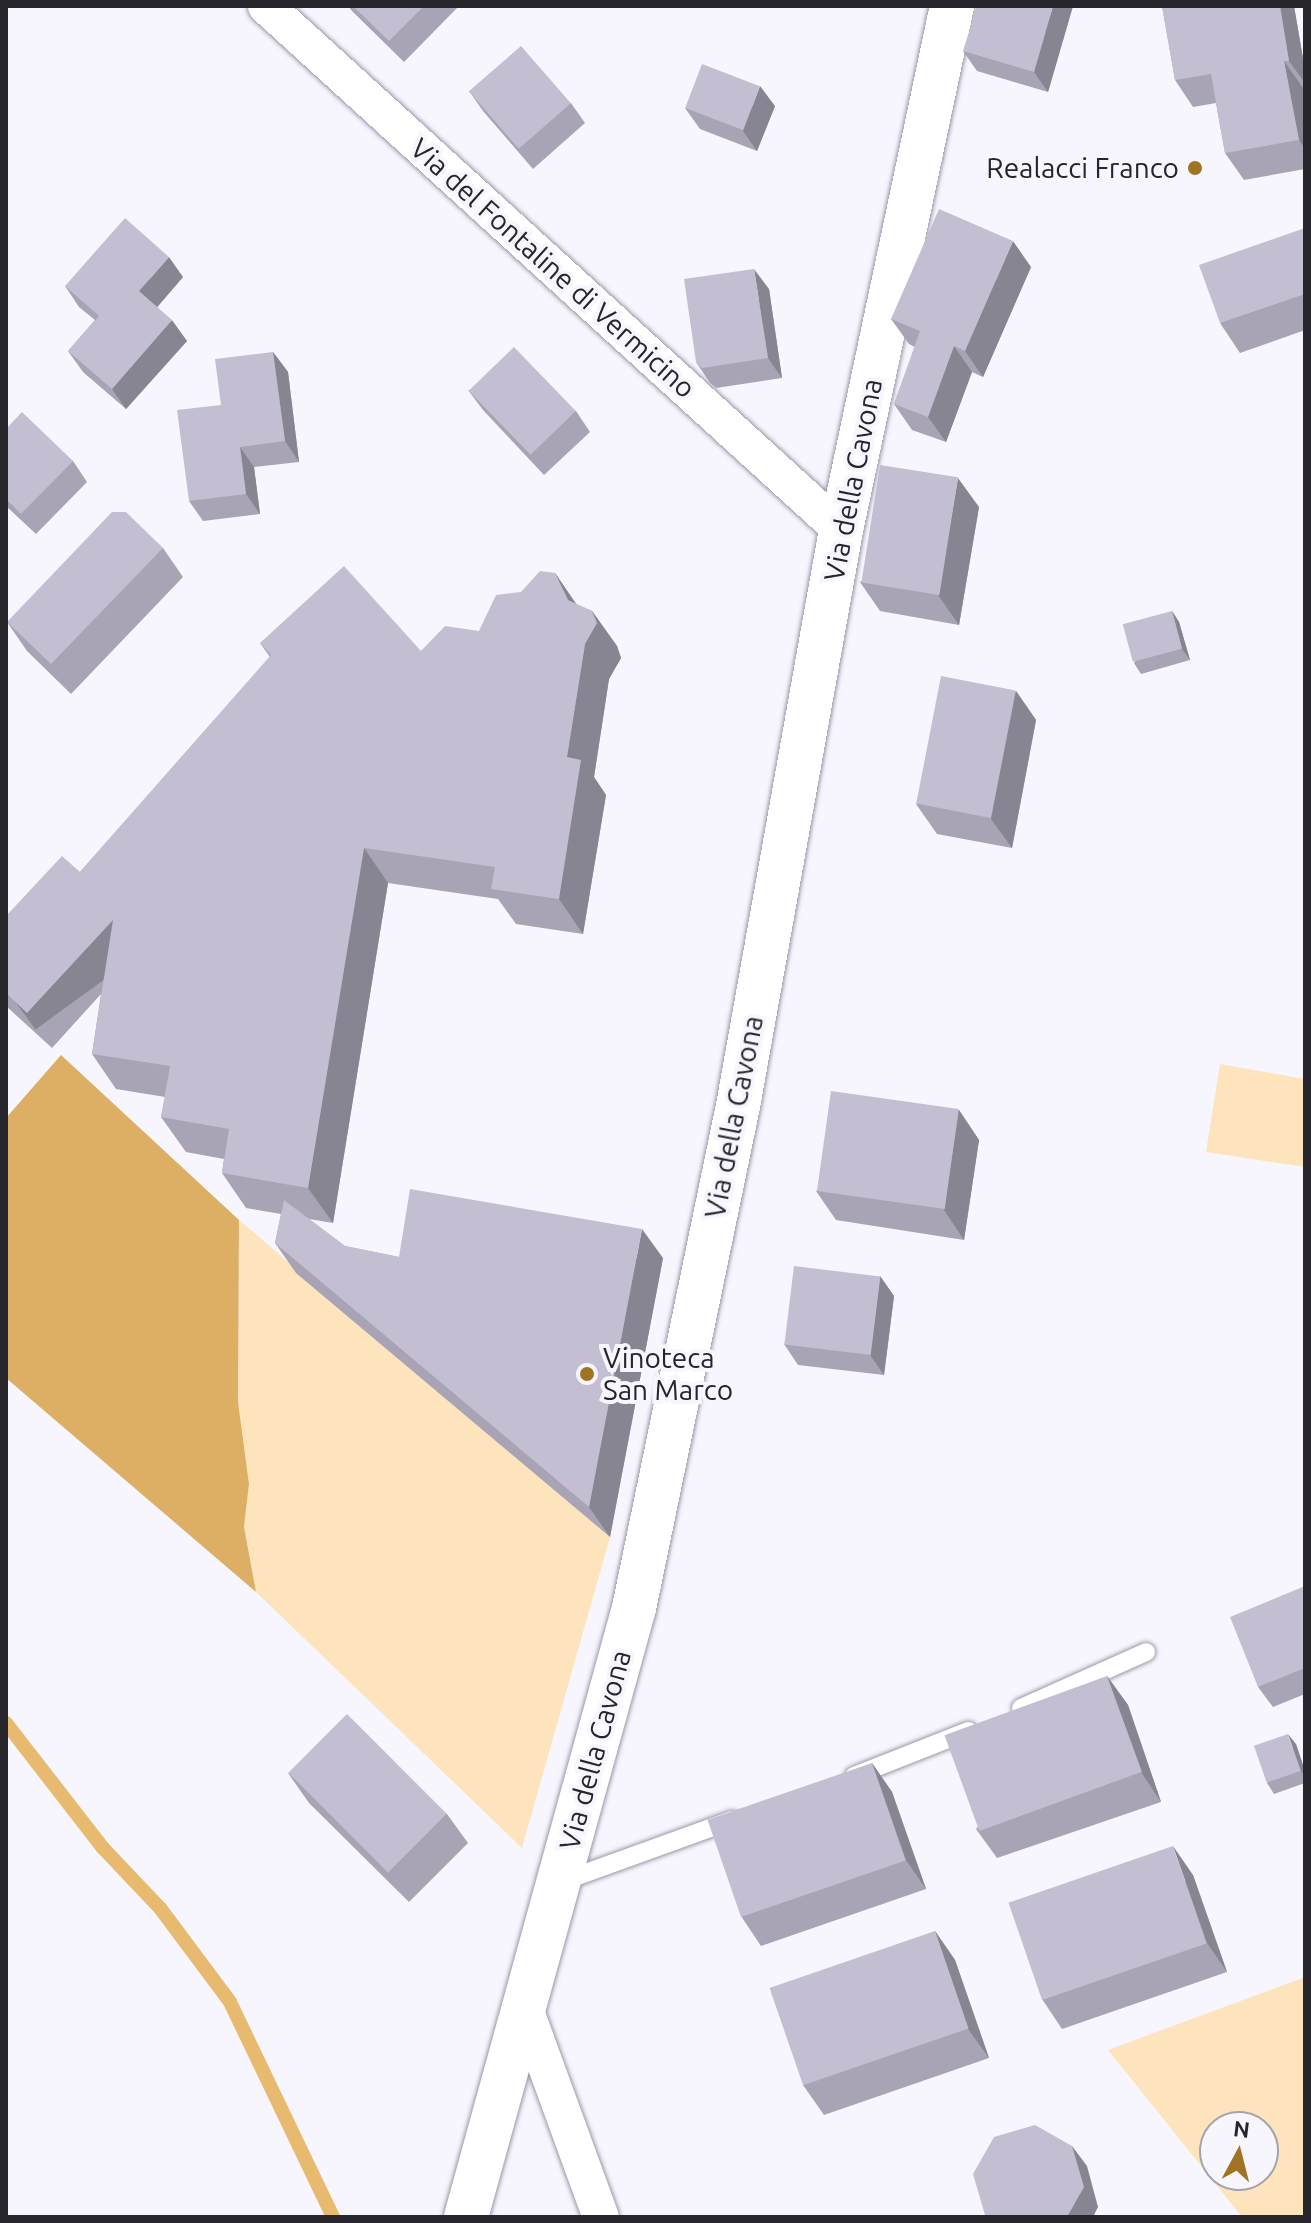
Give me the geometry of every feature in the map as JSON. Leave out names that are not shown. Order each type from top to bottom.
[{"type":"main road","name":"Via della Cavona","points":[[466,2217],[641,1578],[738,1106],[841,530],[952,6]]},
{"type":"street","name":"Via del Fontaline di Vermicino","points":[[266,6],[841,530]]},
{"type":"street","points":[[524,2006],[601,2217]]},
{"type":"lane","points":[[1008,1713],[1146,1652]]},
{"type":"lane","points":[[836,1782],[981,1725]]},
{"type":"lane","points":[[559,1883],[746,1815]]},
{"type":"shaded area","points":[[61,1055],[239,1220],[238,1402],[249,1484],[244,1527],[256,1592],[6,1378],[6,1118]]},
{"type":"shaded area","points":[[1220,1064],[1305,1079],[1305,1167],[1206,1152]]},
{"type":"shaded area","points":[[239,1220],[610,1537],[522,1848],[256,1592],[244,1527],[249,1484],[238,1402]]},
{"type":"shaded area","points":[[1305,1977],[1305,2217],[1242,2217],[1221,2191],[1279,2191],[1279,2111],[1199,2111],[1199,2163],[1108,2050]]},
{"type":"building","points":[[353,6],[424,6],[389,41]]},
{"type":"building","points":[[977,6],[1053,6],[1034,72],[963,51]]},
{"type":"building","points":[[1162,6],[1280,6],[1289,61],[1284,61],[1299,140],[1225,153],[1211,74],[1175,80]]},
{"type":"building","points":[[521,46],[571,103],[519,149],[469,91]]},
{"type":"building","points":[[702,64],[760,86],[743,130],[685,108]]},
{"type":"building","points":[[939,209],[1013,241],[965,351],[954,346],[928,417],[894,404],[920,331],[891,319]]},
{"type":"building","points":[[125,218],[169,257],[139,291],[172,320],[112,389],[68,351],[99,316],[65,286]]},
{"type":"building","points":[[1305,228],[1305,294],[1220,323],[1199,265]]},
{"type":"building","points":[[754,269],[768,358],[702,368],[696,362],[684,279]]},
{"type":"building","points":[[514,347],[576,411],[531,455],[469,391]]},
{"type":"building","points":[[273,352],[285,441],[240,447],[246,494],[189,501],[177,410],[221,405],[215,359]]},
{"type":"building","points":[[22,412],[73,461],[21,514],[6,499],[6,429]]},
{"type":"building","points":[[880,465],[958,477],[939,595],[861,583]]},
{"type":"building","points":[[112,512],[126,512],[163,548],[51,664],[7,622]]},
{"type":"building","points":[[344,566],[421,651],[445,626],[479,631],[496,595],[521,592],[540,571],[555,573],[568,600],[592,611],[597,623],[585,644],[567,757],[581,760],[559,899],[491,889],[495,867],[364,848],[308,1188],[222,1173],[229,1129],[161,1117],[170,1066],[92,1054],[113,920],[27,1013],[6,993],[6,916],[62,856],[80,872],[271,655],[260,643]]},
{"type":"building","points":[[1172,611],[1182,649],[1133,662],[1123,624]]},
{"type":"building","points":[[941,676],[1016,691],[991,818],[916,804]]},
{"type":"building","points":[[831,1091],[959,1109],[945,1209],[817,1191]]},
{"type":"building","points":[[410,1189],[642,1229],[589,1507],[275,1243],[284,1200],[345,1246],[399,1257]]},
{"type":"building","points":[[794,1266],[880,1277],[871,1355],[784,1344]]},
{"type":"building","points":[[1305,1586],[1305,1668],[1258,1687],[1230,1617]]},
{"type":"building","points":[[1107,1676],[1142,1772],[979,1831],[944,1735]]},
{"type":"building","points":[[347,1714],[447,1814],[388,1872],[288,1773]]},
{"type":"building","points":[[1288,1734],[1301,1771],[1267,1783],[1254,1746]]},
{"type":"building","points":[[872,1763],[906,1860],[741,1917],[707,1820]]},
{"type":"building","points":[[1173,1846],[1207,1943],[1042,2000],[1008,1903]]},
{"type":"building","points":[[935,1931],[969,2028],[803,2085],[770,1988]]},
{"type":"building","points":[[1035,2125],[1072,2146],[1084,2187],[1067,2217],[988,2217],[973,2174],[994,2137]]},
{"type":"waterway","points":[[6,1723],[103,1848],[160,1908],[230,2002],[333,2217]]},
{"type":"place","name":"Realacci Franco","points":[[1195,168]]},
{"type":"place","name":"Vinoteca San Marco","points":[[587,1374]]}]
